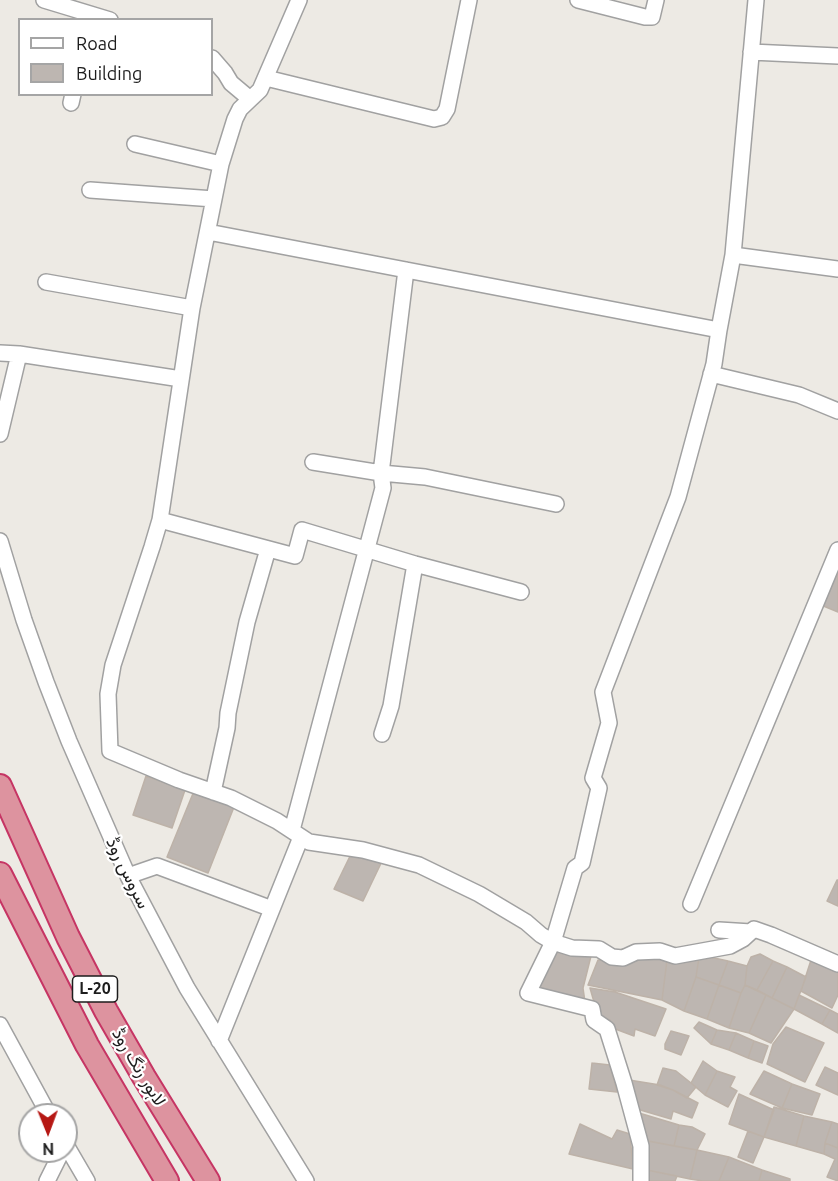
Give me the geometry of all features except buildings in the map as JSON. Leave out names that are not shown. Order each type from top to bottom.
[{"type":"highway","name":"لاہور رنگ روڈ","points":[[0,786],[68,937],[106,1011],[208,1181]]},
{"type":"highway","name":"لاہور رنگ روڈ","points":[[0,874],[87,1045],[167,1181]]},
{"type":"street","points":[[44,0],[89,16]]},
{"type":"street","points":[[299,0],[260,90],[240,109],[221,164],[192,308],[160,520],[113,665],[108,694],[110,751],[179,780],[231,798],[277,821],[309,842],[363,850],[419,865],[479,894],[526,922],[553,942],[572,948],[599,949],[612,957],[623,958],[636,952],[649,951],[660,951],[675,956],[730,946],[743,939],[754,929],[771,934],[838,964]]},
{"type":"street","points":[[266,78],[434,119],[442,117],[447,108],[469,0]]},
{"type":"street","points":[[578,0],[652,17],[656,0]]},
{"type":"street","points":[[640,1181],[641,1146],[607,1029],[594,1020],[592,1009],[528,993],[553,942],[574,868],[582,863],[599,788],[593,778],[609,723],[603,692],[678,497],[711,374],[733,255],[756,0]]},
{"type":"street","points":[[751,52],[838,56]]},
{"type":"street","points":[[213,59],[231,83],[250,99]]},
{"type":"street","points":[[135,144],[221,164]]},
{"type":"street","points":[[90,190],[214,200]]},
{"type":"street","points":[[208,232],[719,330]]},
{"type":"street","points":[[733,255],[838,269]]},
{"type":"street","points":[[219,1041],[272,909],[296,834],[383,489],[381,472],[406,270]]},
{"type":"street","points":[[46,282],[192,308]]},
{"type":"street","points":[[0,352],[181,379]]},
{"type":"street","points":[[0,434],[19,354]]},
{"type":"street","points":[[711,374],[799,395],[838,411]]},
{"type":"street","points":[[314,462],[425,477],[556,504]]},
{"type":"street","points":[[160,520],[295,556],[302,530],[415,564],[521,592]]},
{"type":"street","name":"سروس روڈ","points":[[0,541],[46,682],[128,876],[188,988],[306,1181]]},
{"type":"street","points":[[213,792],[247,622],[268,549]]},
{"type":"street","points":[[691,904],[838,550]]},
{"type":"street","points":[[382,734],[391,706],[415,564]]},
{"type":"street","points":[[128,876],[157,866],[272,909]]},
{"type":"street","points":[[719,930],[751,932]]},
{"type":"street","points":[[0,1024],[43,1103]]},
{"type":"street","points":[[47,1181],[56,1163]]},
{"type":"street","points":[[76,1163],[87,1181]]}]
